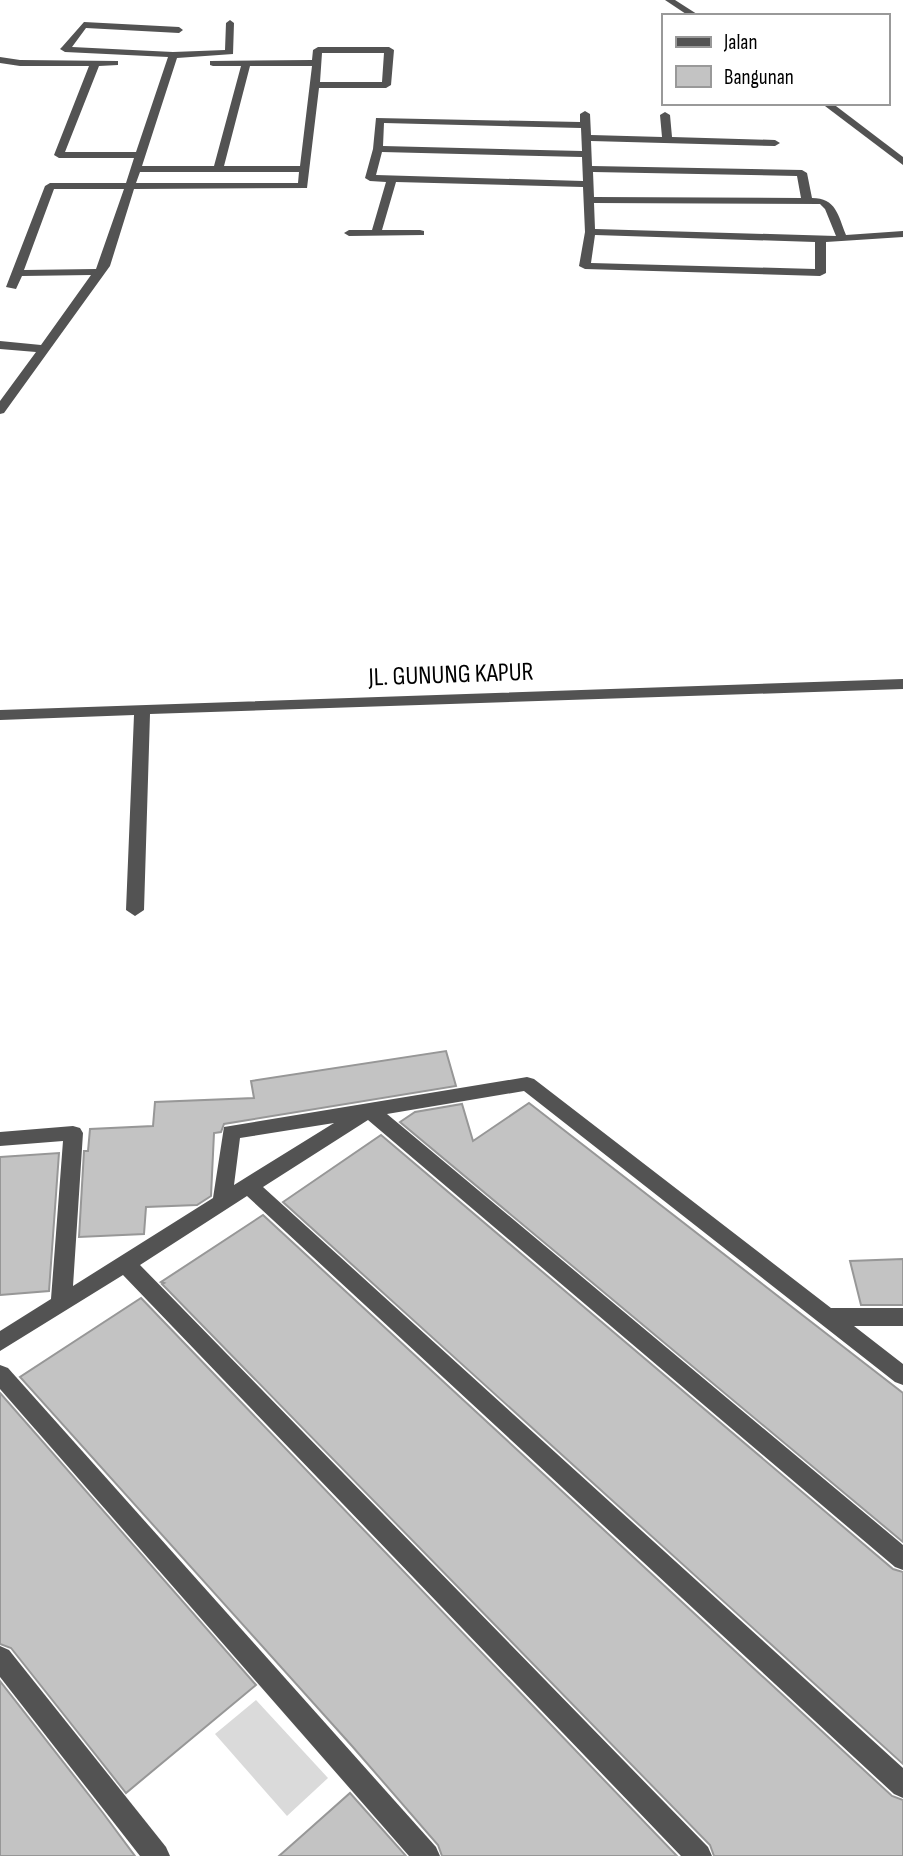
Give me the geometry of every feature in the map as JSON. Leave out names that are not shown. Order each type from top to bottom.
[{"type":"street","points":[[669,0],[693,14]]},
{"type":"street","points":[[0,60],[20,63],[95,63],[171,59],[230,52],[230,23]]},
{"type":"street","points":[[178,30],[84,25],[65,49],[171,59],[317,63]]},
{"type":"street","points":[[12,287],[50,186],[303,186],[314,85],[317,63],[318,50],[389,50],[386,85],[314,85]]},
{"type":"street","points":[[0,410],[100,272],[171,59]]},
{"type":"street","points":[[95,63],[59,155],[140,155]]},
{"type":"street","points":[[218,169],[246,63]]},
{"type":"street","points":[[828,105],[903,162]]},
{"type":"street","points":[[665,115],[667,140]]},
{"type":"street","points":[[588,184],[370,178],[378,149],[379,120],[585,120],[586,153],[587,169],[588,184],[589,200],[590,232],[585,266],[820,274],[821,238]]},
{"type":"street","points":[[586,138],[775,143]]},
{"type":"street","points":[[378,149],[586,153]]},
{"type":"street","points":[[135,169],[305,169]]},
{"type":"street","points":[[587,169],[802,173],[807,201]]},
{"type":"street","points":[[376,233],[392,179]]},
{"type":"street","points":[[589,200],[827,203],[842,238]]},
{"type":"street","points":[[590,232],[821,238],[903,234]]},
{"type":"street","points":[[349,233],[420,233]]},
{"type":"street","points":[[18,273],[100,272]]},
{"type":"street","points":[[0,345],[44,348]]},
{"type":"street","name":"JL. GUNUNG KAPUR","points":[[0,715],[903,684]]},
{"type":"street","points":[[135,910],[142,711]]},
{"type":"street","points":[[222,1203],[231,1132],[527,1084],[903,1376]]},
{"type":"street","points":[[0,1342],[369,1110]]},
{"type":"street","points":[[369,1110],[903,1559]]},
{"type":"street","points":[[0,1139],[72,1133],[61,1304]]},
{"type":"street","points":[[249,1186],[903,1785]]},
{"type":"street","points":[[125,1263],[699,1856]]},
{"type":"street","points":[[826,1317],[903,1317]]},
{"type":"street","points":[[0,1374],[427,1856]]},
{"type":"street","points":[[0,1658],[158,1856]]},
{"type":"shaded area","points":[[256,1700],[328,1778],[287,1816],[215,1734]]},
{"type":"building","points":[[446,1051],[456,1086],[224,1124],[221,1132],[214,1133],[211,1196],[197,1205],[146,1207],[144,1234],[79,1237],[84,1151],[88,1151],[90,1129],[153,1126],[155,1102],[254,1098],[251,1081]]},
{"type":"building","points":[[529,1103],[903,1393],[903,1542],[400,1122],[415,1112],[462,1104],[473,1141]]},
{"type":"building","points":[[381,1135],[893,1569],[903,1572],[903,1764],[283,1202]]},
{"type":"building","points":[[59,1153],[49,1291],[0,1295],[0,1157]]},
{"type":"building","points":[[263,1215],[892,1796],[903,1800],[903,1856],[714,1856],[710,1845],[162,1284],[164,1283],[161,1282]]},
{"type":"building","points":[[903,1259],[903,1305],[861,1305],[850,1261]]},
{"type":"building","points":[[141,1298],[677,1856],[442,1856],[438,1845],[352,1746],[20,1377]]},
{"type":"building","points":[[0,1393],[256,1685],[126,1793],[11,1648],[0,1644]]},
{"type":"building","points":[[0,1681],[103,1813],[135,1856],[0,1856]]},
{"type":"building","points":[[350,1793],[406,1856],[279,1856],[305,1833]]}]
